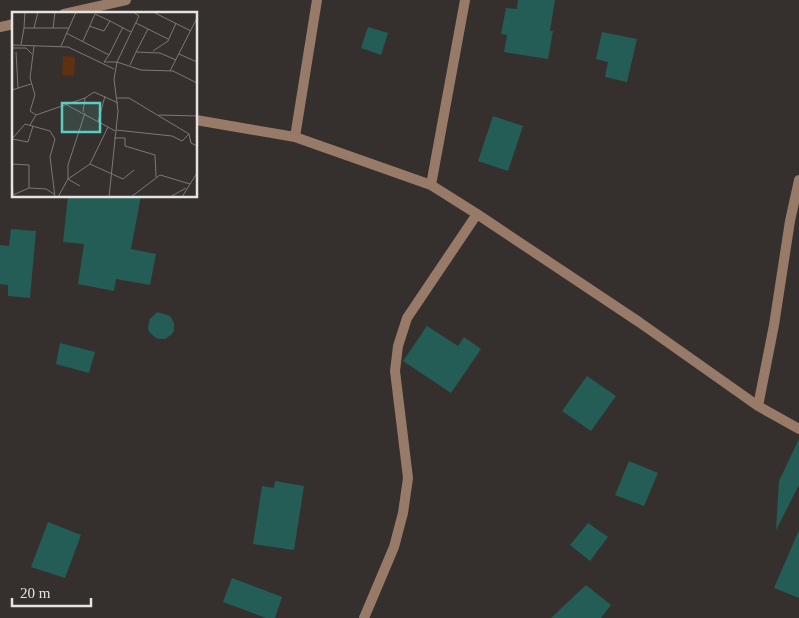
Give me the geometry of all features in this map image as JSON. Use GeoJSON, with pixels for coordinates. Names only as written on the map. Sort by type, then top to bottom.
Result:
{"type":"FeatureCollection","features":[{"type":"Feature","properties":{"kind":"street"},"geometry":{"type":"LineString","coordinates":[[73,12],[126,0]]}},
{"type":"Feature","properties":{"kind":"street"},"geometry":{"type":"LineString","coordinates":[[295,137],[317,0]]}},
{"type":"Feature","properties":{"kind":"street"},"geometry":{"type":"LineString","coordinates":[[431,186],[465,0]]}},
{"type":"Feature","properties":{"kind":"street"},"geometry":{"type":"LineString","coordinates":[[198,120],[295,137],[431,186],[477,214],[638,322],[758,406],[799,429]]}},
{"type":"Feature","properties":{"kind":"street"},"geometry":{"type":"LineString","coordinates":[[758,406],[774,325],[790,221],[799,180]]}},
{"type":"Feature","properties":{"kind":"street"},"geometry":{"type":"LineString","coordinates":[[364,618],[394,547],[403,513],[408,478],[395,371],[398,346],[407,318],[477,214]]}},
{"type":"Feature","properties":{"kind":"building"},"geometry":{"type":"Polygon","coordinates":[[[518,0],[555,0],[550,31],[553,31],[548,59],[504,52],[507,35],[501,34],[506,8],[517,9],[518,0]]]}},
{"type":"Feature","properties":{"kind":"building"},"geometry":{"type":"Polygon","coordinates":[[[368,27],[388,33],[381,55],[361,48],[368,27]]]}},
{"type":"Feature","properties":{"kind":"building"},"geometry":{"type":"Polygon","coordinates":[[[602,32],[637,39],[627,82],[605,77],[608,62],[596,59],[602,32]]]}},
{"type":"Feature","properties":{"kind":"building"},"geometry":{"type":"Polygon","coordinates":[[[493,116],[523,126],[508,171],[478,161],[493,116]]]}},
{"type":"Feature","properties":{"kind":"building"},"geometry":{"type":"Polygon","coordinates":[[[68,198],[141,198],[131,249],[156,254],[150,285],[116,279],[114,291],[78,284],[84,244],[63,242],[68,198]]]}},
{"type":"Feature","properties":{"kind":"building"},"geometry":{"type":"Polygon","coordinates":[[[11,229],[36,231],[30,298],[8,296],[8,285],[0,284],[0,245],[9,246],[11,229]]]}},
{"type":"Feature","properties":{"kind":"building"},"geometry":{"type":"Polygon","coordinates":[[[157,312],[170,316],[174,323],[174,331],[165,339],[156,338],[149,332],[150,319],[157,312]]]}},
{"type":"Feature","properties":{"kind":"building"},"geometry":{"type":"Polygon","coordinates":[[[427,326],[458,346],[464,337],[481,349],[451,393],[403,361],[427,326]]]}},
{"type":"Feature","properties":{"kind":"building"},"geometry":{"type":"Polygon","coordinates":[[[60,343],[95,352],[89,373],[56,364],[60,343]]]}},
{"type":"Feature","properties":{"kind":"building"},"geometry":{"type":"Polygon","coordinates":[[[587,376],[616,396],[591,431],[562,411],[587,376]]]}},
{"type":"Feature","properties":{"kind":"building"},"geometry":{"type":"Polygon","coordinates":[[[799,439],[799,485],[776,530],[779,481],[799,439]]]}},
{"type":"Feature","properties":{"kind":"building"},"geometry":{"type":"Polygon","coordinates":[[[629,461],[658,473],[644,506],[615,495],[629,461]]]}},
{"type":"Feature","properties":{"kind":"building"},"geometry":{"type":"Polygon","coordinates":[[[275,481],[304,486],[294,550],[253,544],[262,486],[274,488],[275,481]]]}},
{"type":"Feature","properties":{"kind":"building"},"geometry":{"type":"Polygon","coordinates":[[[48,522],[81,535],[65,578],[31,567],[48,522]]]}},
{"type":"Feature","properties":{"kind":"building"},"geometry":{"type":"Polygon","coordinates":[[[588,523],[608,537],[590,561],[570,545],[588,523]]]}},
{"type":"Feature","properties":{"kind":"building"},"geometry":{"type":"Polygon","coordinates":[[[799,530],[799,598],[774,588],[799,530]]]}},
{"type":"Feature","properties":{"kind":"building"},"geometry":{"type":"Polygon","coordinates":[[[232,578],[282,597],[275,618],[266,618],[223,602],[232,578]]]}},
{"type":"Feature","properties":{"kind":"building"},"geometry":{"type":"Polygon","coordinates":[[[586,585],[611,605],[601,618],[551,618],[586,585]]]}}]}
